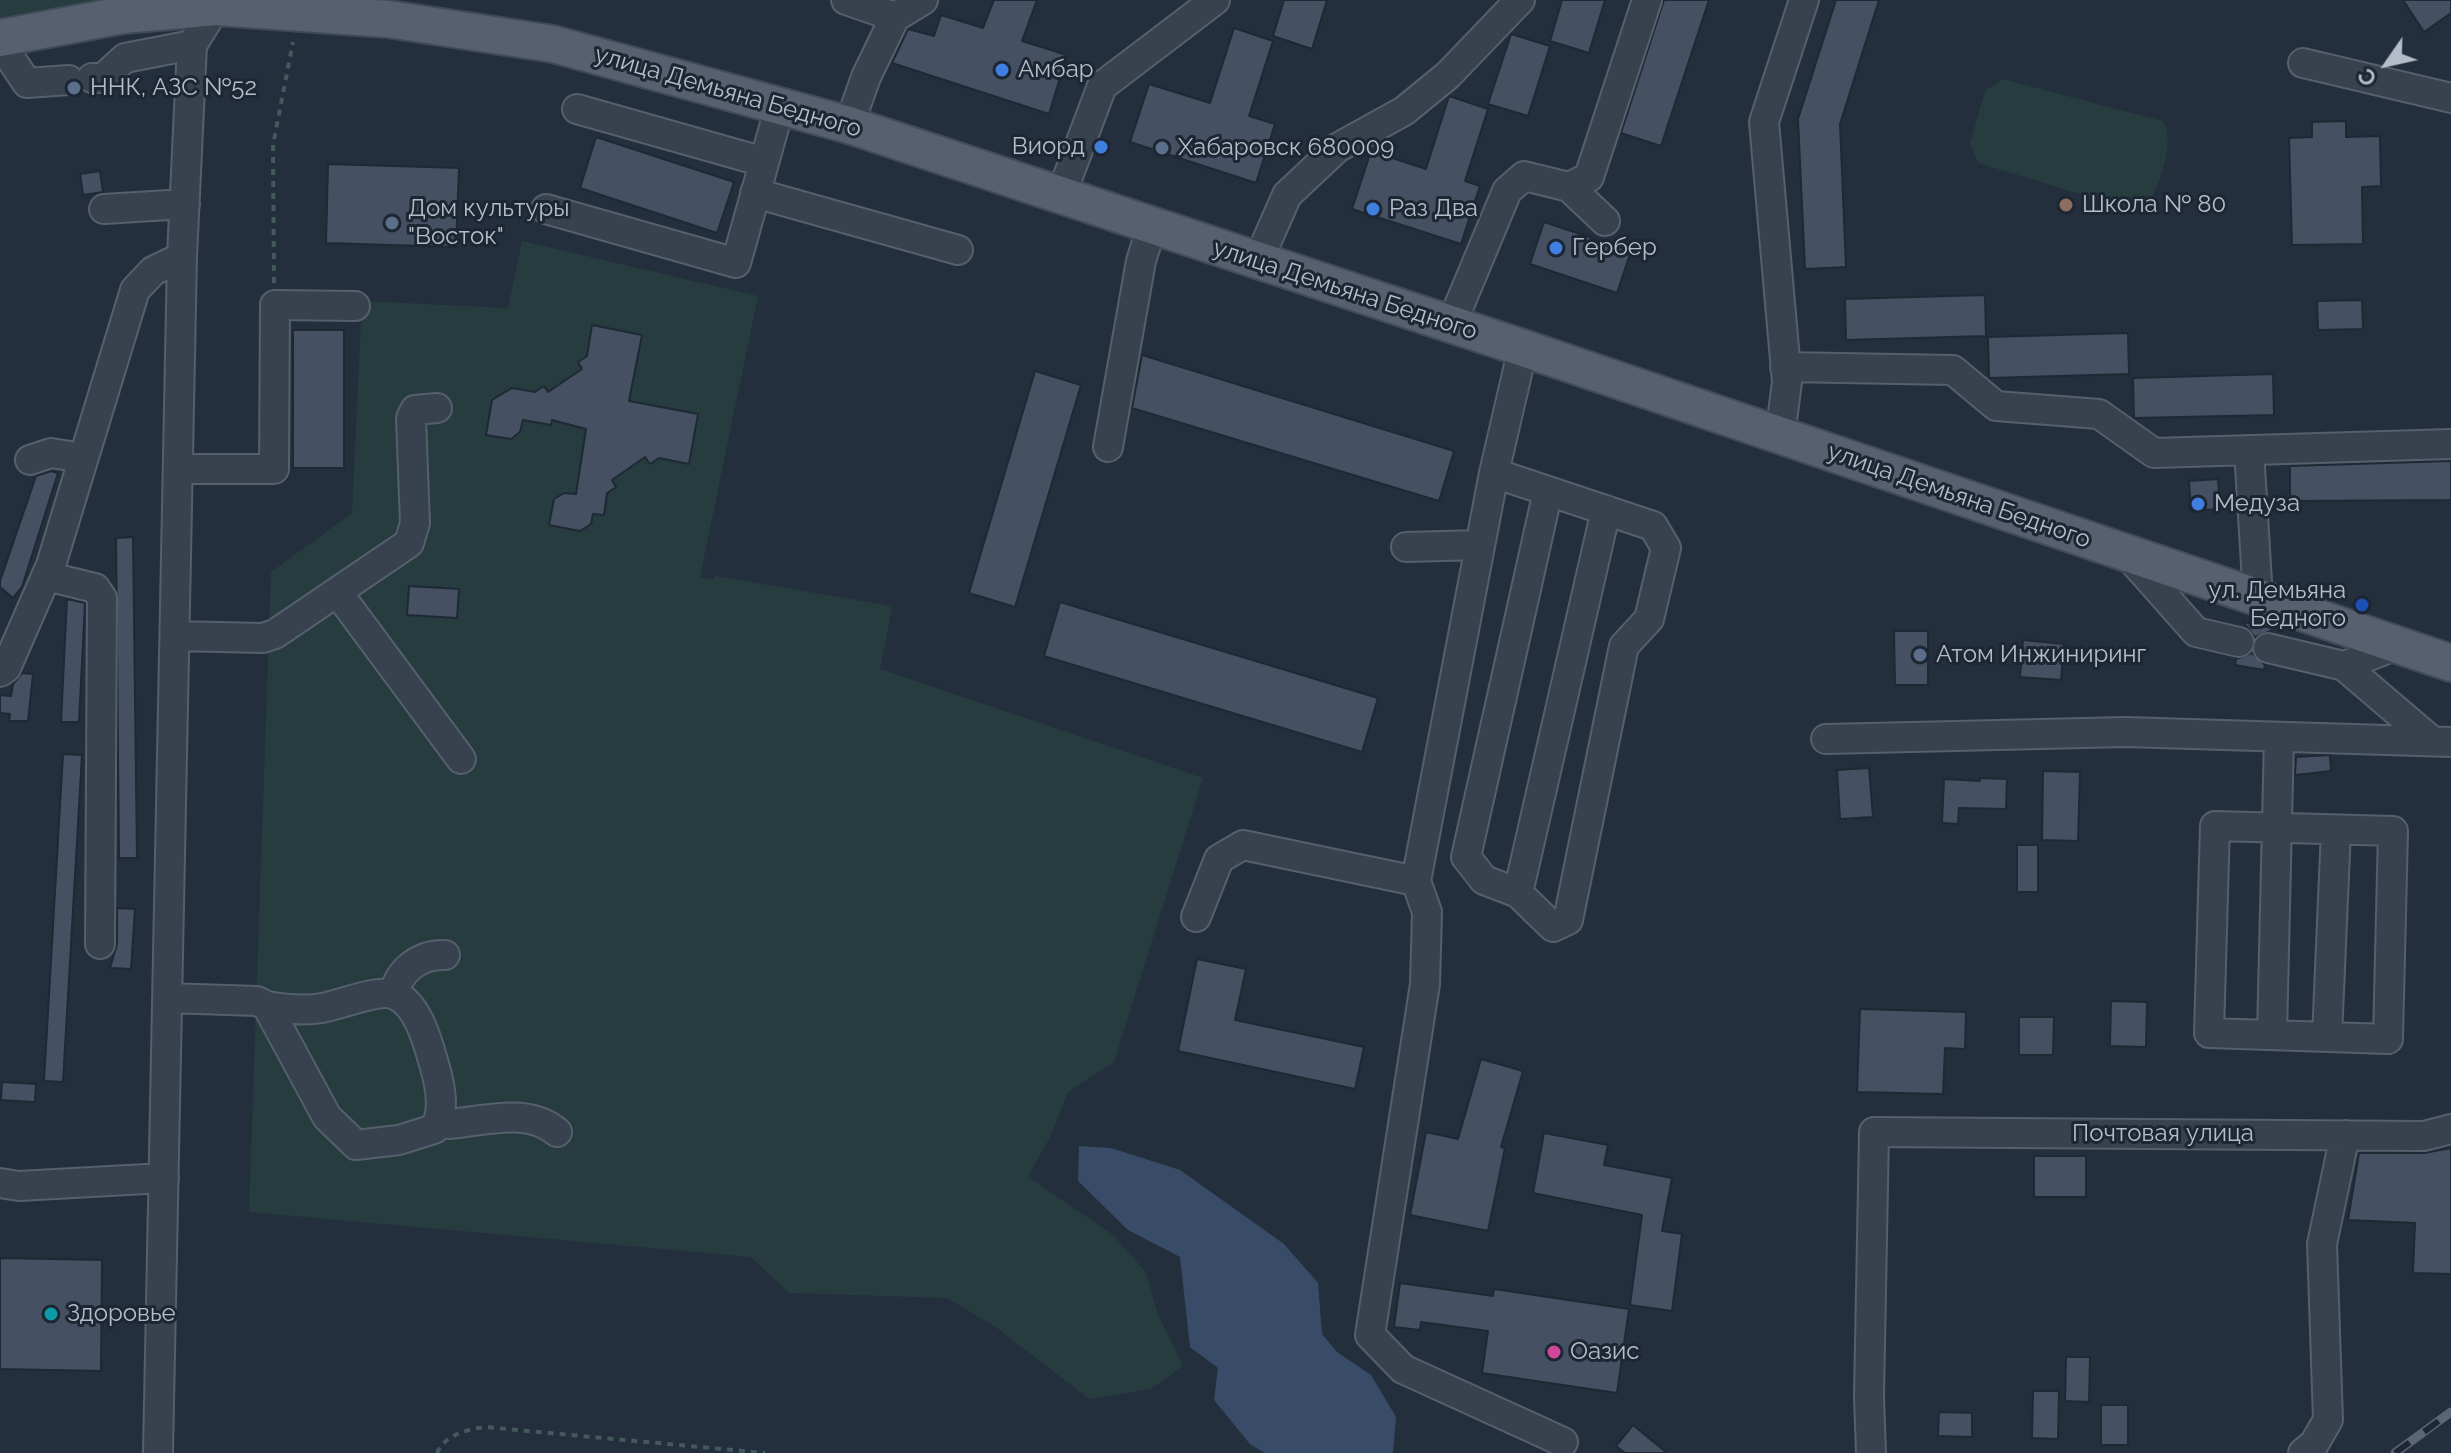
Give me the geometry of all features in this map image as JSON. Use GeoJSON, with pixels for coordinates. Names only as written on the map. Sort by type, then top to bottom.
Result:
{"type":"FeatureCollection","features":[{"type":"Feature","properties":{"kind":"main road","name":"улица Демьяна Бедного"},"geometry":{"type":"LineString","coordinates":[[0,40],[123,15],[218,4],[388,19],[553,44],[849,125],[1523,348],[2451,663]]}},
{"type":"Feature","properties":{"kind":"street"},"geometry":{"type":"LineString","coordinates":[[846,0],[895,17]]}},
{"type":"Feature","properties":{"kind":"street"},"geometry":{"type":"LineString","coordinates":[[849,125],[866,77],[895,17],[923,0]]}},
{"type":"Feature","properties":{"kind":"street"},"geometry":{"type":"LineString","coordinates":[[1061,195],[1102,86],[1215,0]]}},
{"type":"Feature","properties":{"kind":"street"},"geometry":{"type":"LineString","coordinates":[[1258,261],[1287,195],[1337,148],[1404,111],[1448,75],[1520,0]]}},
{"type":"Feature","properties":{"kind":"street"},"geometry":{"type":"LineString","coordinates":[[1569,187],[1589,177],[1647,0]]}},
{"type":"Feature","properties":{"kind":"street"},"geometry":{"type":"LineString","coordinates":[[1780,436],[1787,382],[1764,122],[1804,0]]}},
{"type":"Feature","properties":{"kind":"street"},"geometry":{"type":"LineString","coordinates":[[158,1453],[182,257],[192,45],[218,4]]}},
{"type":"Feature","properties":{"kind":"street"},"geometry":{"type":"LineString","coordinates":[[0,40],[27,83],[103,78],[125,58],[192,45]]}},
{"type":"Feature","properties":{"kind":"street"},"geometry":{"type":"LineString","coordinates":[[2303,63],[2451,98]]}},
{"type":"Feature","properties":{"kind":"street"},"geometry":{"type":"LineString","coordinates":[[546,209],[736,263],[780,106]]}},
{"type":"Feature","properties":{"kind":"street"},"geometry":{"type":"LineString","coordinates":[[577,109],[764,162]]}},
{"type":"Feature","properties":{"kind":"street"},"geometry":{"type":"LineString","coordinates":[[1451,325],[1507,191],[1524,176],[1569,187],[1605,221]]}},
{"type":"Feature","properties":{"kind":"street"},"geometry":{"type":"LineString","coordinates":[[755,193],[958,250]]}},
{"type":"Feature","properties":{"kind":"street"},"geometry":{"type":"LineString","coordinates":[[104,209],[185,204]]}},
{"type":"Feature","properties":{"kind":"street"},"geometry":{"type":"LineString","coordinates":[[1108,447],[1141,261],[1152,226]]}},
{"type":"Feature","properties":{"kind":"street"},"geometry":{"type":"LineString","coordinates":[[0,672],[6,668],[46,576],[135,290],[153,271],[182,257]]}},
{"type":"Feature","properties":{"kind":"street"},"geometry":{"type":"LineString","coordinates":[[178,469],[274,469],[275,305],[355,306]]}},
{"type":"Feature","properties":{"kind":"street"},"geometry":{"type":"LineString","coordinates":[[1523,348],[1479,545],[1416,881],[1427,912],[1425,984],[1370,1335],[1403,1369],[1563,1442]]}},
{"type":"Feature","properties":{"kind":"street"},"geometry":{"type":"LineString","coordinates":[[1785,367],[1953,370],[1996,406],[2099,414],[2154,453],[2451,444]]}},
{"type":"Feature","properties":{"kind":"street"},"geometry":{"type":"LineString","coordinates":[[175,636],[263,638],[288,627],[409,543],[414,534],[411,418],[415,410],[437,408]]}},
{"type":"Feature","properties":{"kind":"street"},"geometry":{"type":"LineString","coordinates":[[2249,450],[2258,598]]}},
{"type":"Feature","properties":{"kind":"street"},"geometry":{"type":"LineString","coordinates":[[30,460],[37,454],[51,453],[83,458]]}},
{"type":"Feature","properties":{"kind":"street"},"geometry":{"type":"LineString","coordinates":[[1494,473],[1606,510],[1653,526],[1666,548],[1649,619],[1624,646],[1568,920],[1553,927],[1518,893],[1484,880],[1466,857],[1548,491]]}},
{"type":"Feature","properties":{"kind":"street"},"geometry":{"type":"LineString","coordinates":[[1518,893],[1606,510]]}},
{"type":"Feature","properties":{"kind":"street"},"geometry":{"type":"LineString","coordinates":[[1406,547],[1479,545]]}},
{"type":"Feature","properties":{"kind":"street"},"geometry":{"type":"LineString","coordinates":[[2126,553],[2196,632],[2239,642]]}},
{"type":"Feature","properties":{"kind":"street"},"geometry":{"type":"LineString","coordinates":[[46,576],[95,588],[102,598],[100,944]]}},
{"type":"Feature","properties":{"kind":"street"},"geometry":{"type":"LineString","coordinates":[[338,593],[461,759]]}},
{"type":"Feature","properties":{"kind":"street"},"geometry":{"type":"LineString","coordinates":[[2344,666],[2397,645]]}},
{"type":"Feature","properties":{"kind":"street"},"geometry":{"type":"LineString","coordinates":[[2268,648],[2344,666],[2441,741]]}},
{"type":"Feature","properties":{"kind":"street"},"geometry":{"type":"LineString","coordinates":[[1826,739],[2126,732],[2441,741]]}},
{"type":"Feature","properties":{"kind":"street"},"geometry":{"type":"LineString","coordinates":[[2272,1035],[2279,737]]}},
{"type":"Feature","properties":{"kind":"street"},"geometry":{"type":"LineString","coordinates":[[2215,826],[2277,828],[2393,831],[2388,1039],[2209,1033],[2215,826]]}},
{"type":"Feature","properties":{"kind":"street"},"geometry":{"type":"LineString","coordinates":[[2327,1037],[2336,830]]}},
{"type":"Feature","properties":{"kind":"street"},"geometry":{"type":"LineString","coordinates":[[1196,917],[1219,859],[1243,845],[1416,881]]}},
{"type":"Feature","properties":{"kind":"street"},"geometry":{"type":"LineString","coordinates":[[394,994],[397,981],[405,970],[421,959],[445,955]]}},
{"type":"Feature","properties":{"kind":"street"},"geometry":{"type":"LineString","coordinates":[[167,998],[257,1001],[267,1006],[320,1009],[379,994],[394,994],[409,1006],[419,1022],[435,1066],[442,1113],[434,1129],[422,1134],[356,1145],[327,1117],[267,1006]]}},
{"type":"Feature","properties":{"kind":"street"},"geometry":{"type":"LineString","coordinates":[[439,1121],[539,1119],[557,1132]]}},
{"type":"Feature","properties":{"kind":"street","name":"Почтовая улица"},"geometry":{"type":"LineString","coordinates":[[1871,1453],[1874,1132],[2424,1136],[2451,1129]]}},
{"type":"Feature","properties":{"kind":"street"},"geometry":{"type":"LineString","coordinates":[[2303,1453],[2314,1444],[2328,1420],[2322,1244],[2345,1135]]}},
{"type":"Feature","properties":{"kind":"street"},"geometry":{"type":"LineString","coordinates":[[0,1183],[19,1186],[164,1178]]}},
{"type":"Feature","properties":{"kind":"path"},"geometry":{"type":"LineString","coordinates":[[275,305],[273,145],[299,13]]}},
{"type":"Feature","properties":{"kind":"path"},"geometry":{"type":"LineString","coordinates":[[437,1453],[461,1431],[485,1427],[765,1453]]}},
{"type":"Feature","properties":{"kind":"green space"},"geometry":{"type":"Polygon","coordinates":[[[0,0],[97,0],[0,22],[0,0]]]}},
{"type":"Feature","properties":{"kind":"green space"},"geometry":{"type":"Polygon","coordinates":[[[2003,79],[2162,121],[2168,139],[2165,164],[2147,206],[2133,210],[1978,163],[1970,144],[1985,91],[2003,79]]]}},
{"type":"Feature","properties":{"kind":"green space"},"geometry":{"type":"Polygon","coordinates":[[[522,241],[758,296],[700,577],[713,579],[715,576],[886,605],[892,608],[880,669],[1203,778],[1114,1062],[1068,1092],[1050,1137],[1028,1177],[1112,1234],[1146,1272],[1157,1312],[1183,1366],[1151,1389],[1089,1399],[997,1328],[947,1298],[789,1293],[751,1257],[249,1212],[271,572],[352,513],[362,301],[508,308],[522,241]]]}},
{"type":"Feature","properties":{"kind":"water"},"geometry":{"type":"Polygon","coordinates":[[[1079,1146],[1111,1148],[1180,1170],[1284,1244],[1318,1283],[1322,1334],[1337,1352],[1371,1375],[1396,1417],[1393,1453],[1265,1453],[1250,1444],[1214,1400],[1218,1368],[1190,1347],[1180,1257],[1128,1230],[1078,1181],[1079,1146]]]}},
{"type":"Feature","properties":{"kind":"building"},"geometry":{"type":"Polygon","coordinates":[[[994,0],[1037,0],[1022,41],[1067,55],[1049,114],[892,63],[908,29],[934,36],[941,15],[983,28],[994,0]]]}},
{"type":"Feature","properties":{"kind":"building"},"geometry":{"type":"Polygon","coordinates":[[[1284,0],[1327,0],[1312,49],[1273,36],[1284,0]]]}},
{"type":"Feature","properties":{"kind":"building"},"geometry":{"type":"Polygon","coordinates":[[[1562,0],[1605,0],[1589,53],[1550,41],[1562,0]]]}},
{"type":"Feature","properties":{"kind":"building"},"geometry":{"type":"Polygon","coordinates":[[[1664,0],[1709,0],[1661,146],[1621,133],[1664,0]]]}},
{"type":"Feature","properties":{"kind":"building"},"geometry":{"type":"Polygon","coordinates":[[[1836,0],[1879,0],[1840,124],[1846,267],[1805,269],[1798,119],[1836,0]]]}},
{"type":"Feature","properties":{"kind":"building"},"geometry":{"type":"Polygon","coordinates":[[[2403,0],[2451,0],[2451,13],[2424,32],[2403,0]]]}},
{"type":"Feature","properties":{"kind":"building"},"geometry":{"type":"Polygon","coordinates":[[[1234,28],[1273,41],[1249,116],[1275,124],[1256,183],[1130,142],[1149,84],[1210,103],[1234,28]]]}},
{"type":"Feature","properties":{"kind":"building"},"geometry":{"type":"Polygon","coordinates":[[[1511,34],[1550,46],[1528,116],[1488,104],[1511,34]]]}},
{"type":"Feature","properties":{"kind":"building"},"geometry":{"type":"Polygon","coordinates":[[[1449,96],[1488,109],[1465,181],[1480,186],[1461,244],[1352,209],[1371,151],[1426,169],[1449,96]]]}},
{"type":"Feature","properties":{"kind":"building"},"geometry":{"type":"Polygon","coordinates":[[[2346,121],[2346,137],[2380,136],[2381,186],[2362,187],[2363,244],[2292,245],[2289,138],[2312,137],[2312,122],[2346,121]]]}},
{"type":"Feature","properties":{"kind":"building"},"geometry":{"type":"Polygon","coordinates":[[[596,137],[734,182],[717,233],[580,188],[596,137]]]}},
{"type":"Feature","properties":{"kind":"building","name":"Дом культуры \"Восток\""},"geometry":{"type":"Polygon","coordinates":[[[328,164],[459,168],[456,247],[326,243],[328,164]]]}},
{"type":"Feature","properties":{"kind":"building"},"geometry":{"type":"Polygon","coordinates":[[[100,171],[103,192],[83,195],[80,174],[100,171]]]}},
{"type":"Feature","properties":{"kind":"building"},"geometry":{"type":"Polygon","coordinates":[[[1544,222],[1631,251],[1617,293],[1530,264],[1544,222]]]}},
{"type":"Feature","properties":{"kind":"building"},"geometry":{"type":"Polygon","coordinates":[[[1985,295],[1986,336],[1846,340],[1845,299],[1985,295]]]}},
{"type":"Feature","properties":{"kind":"building"},"geometry":{"type":"Polygon","coordinates":[[[2362,300],[2363,329],[2318,330],[2317,301],[2362,300]]]}},
{"type":"Feature","properties":{"kind":"building"},"geometry":{"type":"Polygon","coordinates":[[[592,325],[642,335],[629,401],[698,414],[689,464],[659,458],[650,464],[645,457],[612,480],[616,487],[607,493],[604,515],[593,514],[591,524],[580,531],[549,525],[554,499],[564,493],[576,494],[586,429],[552,420],[551,425],[523,420],[520,432],[511,439],[486,435],[492,400],[512,388],[535,392],[544,386],[548,392],[582,369],[578,362],[587,356],[592,325]]]}},
{"type":"Feature","properties":{"kind":"building"},"geometry":{"type":"Polygon","coordinates":[[[293,330],[344,330],[344,468],[293,468],[293,330]]]}},
{"type":"Feature","properties":{"kind":"building"},"geometry":{"type":"Polygon","coordinates":[[[2128,333],[2129,374],[1989,378],[1988,337],[2128,333]]]}},
{"type":"Feature","properties":{"kind":"building"},"geometry":{"type":"Polygon","coordinates":[[[1142,355],[1454,451],[1439,501],[1132,408],[1142,355]]]}},
{"type":"Feature","properties":{"kind":"building"},"geometry":{"type":"Polygon","coordinates":[[[1035,371],[1081,385],[1015,607],[969,593],[1035,371]]]}},
{"type":"Feature","properties":{"kind":"building"},"geometry":{"type":"Polygon","coordinates":[[[2273,374],[2274,415],[2134,418],[2133,378],[2273,374]]]}},
{"type":"Feature","properties":{"kind":"building"},"geometry":{"type":"Polygon","coordinates":[[[2451,461],[2451,500],[2290,501],[2290,466],[2451,461]]]}},
{"type":"Feature","properties":{"kind":"building"},"geometry":{"type":"Polygon","coordinates":[[[51,471],[58,473],[22,587],[13,598],[0,587],[0,581],[36,476],[51,471]]]}},
{"type":"Feature","properties":{"kind":"building"},"geometry":{"type":"Polygon","coordinates":[[[2218,479],[2220,509],[2191,511],[2189,481],[2218,479]]]}},
{"type":"Feature","properties":{"kind":"building"},"geometry":{"type":"Polygon","coordinates":[[[133,537],[137,858],[119,858],[116,538],[133,537]]]}},
{"type":"Feature","properties":{"kind":"building"},"geometry":{"type":"Polygon","coordinates":[[[409,586],[459,589],[457,618],[407,615],[409,586]]]}},
{"type":"Feature","properties":{"kind":"building"},"geometry":{"type":"Polygon","coordinates":[[[67,599],[85,603],[79,722],[61,722],[67,599]]]}},
{"type":"Feature","properties":{"kind":"building"},"geometry":{"type":"Polygon","coordinates":[[[1060,602],[1378,698],[1362,752],[1044,656],[1060,602]]]}},
{"type":"Feature","properties":{"kind":"building"},"geometry":{"type":"Polygon","coordinates":[[[2243,622],[2272,628],[2255,637],[2243,622]]]}},
{"type":"Feature","properties":{"kind":"building"},"geometry":{"type":"Polygon","coordinates":[[[1894,631],[1928,631],[1928,685],[1895,685],[1894,631]]]}},
{"type":"Feature","properties":{"kind":"building"},"geometry":{"type":"Polygon","coordinates":[[[2023,640],[2064,644],[2061,680],[2020,677],[2023,640]]]}},
{"type":"Feature","properties":{"kind":"building"},"geometry":{"type":"Polygon","coordinates":[[[2252,653],[2265,665],[2264,670],[2235,665],[2236,659],[2252,653]]]}},
{"type":"Feature","properties":{"kind":"building"},"geometry":{"type":"Polygon","coordinates":[[[22,673],[33,674],[28,721],[9,721],[10,714],[0,713],[0,695],[11,696],[13,684],[22,673]]]}},
{"type":"Feature","properties":{"kind":"building"},"geometry":{"type":"Polygon","coordinates":[[[63,754],[82,755],[63,1082],[44,1081],[63,754]]]}},
{"type":"Feature","properties":{"kind":"building"},"geometry":{"type":"Polygon","coordinates":[[[2330,755],[2331,771],[2295,775],[2296,757],[2330,755]]]}},
{"type":"Feature","properties":{"kind":"building"},"geometry":{"type":"Polygon","coordinates":[[[1869,768],[1873,817],[1840,819],[1837,770],[1869,768]]]}},
{"type":"Feature","properties":{"kind":"building"},"geometry":{"type":"Polygon","coordinates":[[[2043,771],[2080,772],[2078,841],[2042,840],[2043,771]]]}},
{"type":"Feature","properties":{"kind":"building"},"geometry":{"type":"Polygon","coordinates":[[[1980,778],[2007,779],[2006,809],[1959,808],[1958,824],[1942,823],[1944,779],[1980,781],[1980,778]]]}},
{"type":"Feature","properties":{"kind":"building"},"geometry":{"type":"Polygon","coordinates":[[[2017,845],[2038,845],[2038,892],[2017,892],[2017,845]]]}},
{"type":"Feature","properties":{"kind":"building"},"geometry":{"type":"Polygon","coordinates":[[[117,908],[135,909],[131,969],[110,968],[117,944],[117,908]]]}},
{"type":"Feature","properties":{"kind":"building"},"geometry":{"type":"Polygon","coordinates":[[[1197,959],[1246,969],[1235,1020],[1364,1047],[1355,1089],[1178,1051],[1197,959]]]}},
{"type":"Feature","properties":{"kind":"building"},"geometry":{"type":"Polygon","coordinates":[[[2111,1001],[2147,1002],[2146,1047],[2110,1046],[2111,1001]]]}},
{"type":"Feature","properties":{"kind":"building"},"geometry":{"type":"Polygon","coordinates":[[[1860,1009],[1966,1012],[1965,1049],[1945,1048],[1943,1094],[1857,1092],[1860,1009]]]}},
{"type":"Feature","properties":{"kind":"building"},"geometry":{"type":"Polygon","coordinates":[[[2019,1017],[2054,1017],[2053,1055],[2019,1055],[2019,1017]]]}},
{"type":"Feature","properties":{"kind":"building"},"geometry":{"type":"Polygon","coordinates":[[[1481,1059],[1523,1071],[1501,1147],[1505,1148],[1488,1231],[1410,1215],[1426,1132],[1458,1139],[1481,1059]]]}},
{"type":"Feature","properties":{"kind":"building"},"geometry":{"type":"Polygon","coordinates":[[[2,1082],[36,1084],[35,1102],[1,1100],[2,1082]]]}},
{"type":"Feature","properties":{"kind":"building"},"geometry":{"type":"Polygon","coordinates":[[[1544,1133],[1608,1145],[1604,1165],[1672,1178],[1662,1231],[1682,1234],[1672,1311],[1630,1305],[1642,1215],[1533,1193],[1544,1133]]]}},
{"type":"Feature","properties":{"kind":"building"},"geometry":{"type":"Polygon","coordinates":[[[2451,1148],[2451,1274],[2413,1273],[2415,1223],[2348,1220],[2359,1153],[2424,1153],[2451,1148]]]}},
{"type":"Feature","properties":{"kind":"building"},"geometry":{"type":"Polygon","coordinates":[[[2034,1156],[2086,1156],[2086,1197],[2034,1197],[2034,1156]]]}},
{"type":"Feature","properties":{"kind":"building","name":"Здоровье"},"geometry":{"type":"Polygon","coordinates":[[[0,1258],[102,1260],[101,1371],[0,1369],[0,1258]]]}},
{"type":"Feature","properties":{"kind":"building","name":"Оазис"},"geometry":{"type":"Polygon","coordinates":[[[1400,1283],[1493,1296],[1494,1289],[1629,1309],[1617,1393],[1482,1373],[1488,1331],[1421,1322],[1420,1330],[1394,1327],[1400,1283]]]}},
{"type":"Feature","properties":{"kind":"building"},"geometry":{"type":"Polygon","coordinates":[[[2066,1357],[2090,1357],[2089,1402],[2065,1401],[2066,1357]]]}},
{"type":"Feature","properties":{"kind":"building"},"geometry":{"type":"Polygon","coordinates":[[[2033,1391],[2059,1391],[2058,1439],[2032,1438],[2033,1391]]]}},
{"type":"Feature","properties":{"kind":"building"},"geometry":{"type":"Polygon","coordinates":[[[2101,1405],[2128,1405],[2128,1445],[2101,1445],[2101,1405]]]}},
{"type":"Feature","properties":{"kind":"building"},"geometry":{"type":"Polygon","coordinates":[[[1939,1412],[1972,1413],[1972,1437],[1938,1436],[1939,1412]]]}},
{"type":"Feature","properties":{"kind":"building"},"geometry":{"type":"Polygon","coordinates":[[[1633,1425],[1667,1453],[1625,1453],[1616,1446],[1633,1425]]]}},
{"type":"Feature","properties":{"kind":"railway"},"geometry":{"type":"LineString","coordinates":[[2395,1453],[2451,1412]]}},
{"type":"Feature","properties":{"kind":"place","name":"Амбар"},"geometry":{"type":"Point","coordinates":[1002,70]}},
{"type":"Feature","properties":{"kind":"place","name":"ННК, АЗС №52"},"geometry":{"type":"Point","coordinates":[74,88]}},
{"type":"Feature","properties":{"kind":"place","name":"Виорд"},"geometry":{"type":"Point","coordinates":[1101,147]}},
{"type":"Feature","properties":{"kind":"place","name":"Хабаровск 680009"},"geometry":{"type":"Point","coordinates":[1162,148]}},
{"type":"Feature","properties":{"kind":"place","name":"Школа № 80"},"geometry":{"type":"Point","coordinates":[2066,205]}},
{"type":"Feature","properties":{"kind":"place","name":"Раз Два"},"geometry":{"type":"Point","coordinates":[1373,209]}},
{"type":"Feature","properties":{"kind":"place","name":"Дом культуры \"Восток\""},"geometry":{"type":"Point","coordinates":[392,223]}},
{"type":"Feature","properties":{"kind":"place","name":"Гербер"},"geometry":{"type":"Point","coordinates":[1556,248]}},
{"type":"Feature","properties":{"kind":"place","name":"Медуза"},"geometry":{"type":"Point","coordinates":[2198,504]}},
{"type":"Feature","properties":{"kind":"place","name":"ул. Демьяна Бедного"},"geometry":{"type":"Point","coordinates":[2362,605]}},
{"type":"Feature","properties":{"kind":"place","name":"Атом Инжиниринг"},"geometry":{"type":"Point","coordinates":[1920,655]}},
{"type":"Feature","properties":{"kind":"place","name":"Здоровье"},"geometry":{"type":"Point","coordinates":[51,1314]}},
{"type":"Feature","properties":{"kind":"place","name":"Оазис"},"geometry":{"type":"Point","coordinates":[1554,1352]}}]}
